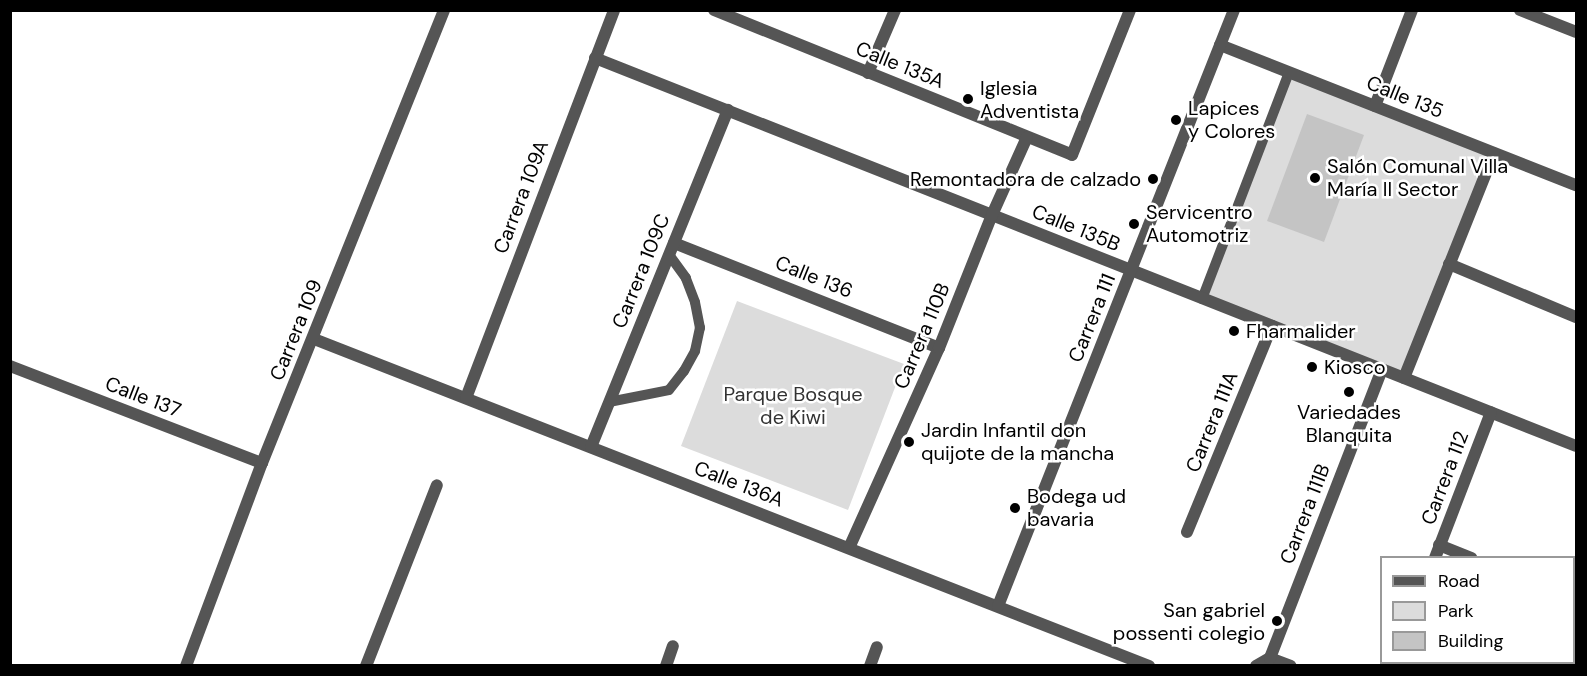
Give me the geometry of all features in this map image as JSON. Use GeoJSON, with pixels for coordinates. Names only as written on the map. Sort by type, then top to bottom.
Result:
{"type":"FeatureCollection","features":[{"type":"Feature","properties":{"kind":"street","name":"Carrera 109"},"geometry":{"type":"LineString","coordinates":[[186,666],[262,463],[314,339],[444,10]]}},
{"type":"Feature","properties":{"kind":"street","name":"Carrera 109A"},"geometry":{"type":"LineString","coordinates":[[466,398],[614,10]]}},
{"type":"Feature","properties":{"kind":"street","name":"Calle 135A"},"geometry":{"type":"LineString","coordinates":[[714,10],[1072,155],[1130,10]]}},
{"type":"Feature","properties":{"kind":"street"},"geometry":{"type":"LineString","coordinates":[[868,73],[895,10]]}},
{"type":"Feature","properties":{"kind":"street","name":"Carrera 111"},"geometry":{"type":"LineString","coordinates":[[998,606],[1234,10]]}},
{"type":"Feature","properties":{"kind":"street"},"geometry":{"type":"LineString","coordinates":[[1375,106],[1412,10]]}},
{"type":"Feature","properties":{"kind":"street"},"geometry":{"type":"LineString","coordinates":[[1520,10],[1576,32]]}},
{"type":"Feature","properties":{"kind":"street","name":"Calle 135"},"geometry":{"type":"LineString","coordinates":[[1220,45],[1576,184]]}},
{"type":"Feature","properties":{"kind":"street","name":"Calle 135B"},"geometry":{"type":"LineString","coordinates":[[595,58],[1576,446]]}},
{"type":"Feature","properties":{"kind":"street","name":"Carrera 109C"},"geometry":{"type":"LineString","coordinates":[[591,447],[728,110]]}},
{"type":"Feature","properties":{"kind":"street","name":"Carrera 110B"},"geometry":{"type":"LineString","coordinates":[[849,548],[939,348],[992,216],[1027,137]]}},
{"type":"Feature","properties":{"kind":"street"},"geometry":{"type":"LineString","coordinates":[[1404,378],[1494,153]]}},
{"type":"Feature","properties":{"kind":"street","name":"Calle 136"},"geometry":{"type":"LineString","coordinates":[[671,249],[939,348]]}},
{"type":"Feature","properties":{"kind":"street"},"geometry":{"type":"LineString","coordinates":[[1449,264],[1576,316]]}},
{"type":"Feature","properties":{"kind":"street","name":"Carrera 111A"},"geometry":{"type":"LineString","coordinates":[[1187,532],[1272,326]]}},
{"type":"Feature","properties":{"kind":"street","name":"Calle 136A"},"geometry":{"type":"LineString","coordinates":[[314,339],[1149,666]]}},
{"type":"Feature","properties":{"kind":"street","name":"Calle 137"},"geometry":{"type":"LineString","coordinates":[[10,366],[262,463]]}},
{"type":"Feature","properties":{"kind":"street","name":"Carrera 111B"},"geometry":{"type":"LineString","coordinates":[[1270,658],[1382,369]]}},
{"type":"Feature","properties":{"kind":"street","name":"Carrera 112"},"geometry":{"type":"LineString","coordinates":[[1436,556],[1491,412]]}},
{"type":"Feature","properties":{"kind":"street"},"geometry":{"type":"LineString","coordinates":[[366,666],[437,485]]}},
{"type":"Feature","properties":{"kind":"street"},"geometry":{"type":"LineString","coordinates":[[1439,545],[1467,556]]}},
{"type":"Feature","properties":{"kind":"street"},"geometry":{"type":"LineString","coordinates":[[666,666],[673,646]]}},
{"type":"Feature","properties":{"kind":"street"},"geometry":{"type":"LineString","coordinates":[[870,666],[877,646]]}},
{"type":"Feature","properties":{"kind":"street"},"geometry":{"type":"LineString","coordinates":[[1256,666],[1270,658],[1291,666]]}},
{"type":"Feature","properties":{"kind":"lane"},"geometry":{"type":"LineString","coordinates":[[1202,299],[1288,72]]}},
{"type":"Feature","properties":{"kind":"lane"},"geometry":{"type":"LineString","coordinates":[[609,402],[669,390],[684,371],[695,351],[700,328],[695,302],[671,249]]}},
{"type":"Feature","properties":{"kind":"green space"},"geometry":{"type":"Polygon","coordinates":[[[1289,72],[1494,153],[1404,378],[1202,299],[1289,72]]]}},
{"type":"Feature","properties":{"kind":"green space","name":"Parque Bosque de Kiwi"},"geometry":{"type":"Polygon","coordinates":[[[737,301],[904,364],[848,510],[681,446],[737,301]]]}},
{"type":"Feature","properties":{"kind":"building","name":"Salón Comunal Villa María II Sector"},"geometry":{"type":"Polygon","coordinates":[[[1307,114],[1364,135],[1324,242],[1267,221],[1307,114]]]}},
{"type":"Feature","properties":{"kind":"place","name":"Iglesia Adventista"},"geometry":{"type":"Point","coordinates":[968,99]}},
{"type":"Feature","properties":{"kind":"place","name":"Lapices y Colores"},"geometry":{"type":"Point","coordinates":[1176,120]}},
{"type":"Feature","properties":{"kind":"place","name":"Salón Comunal Villa María II Sector"},"geometry":{"type":"Point","coordinates":[1315,178]}},
{"type":"Feature","properties":{"kind":"place","name":"Remontadora de calzado"},"geometry":{"type":"Point","coordinates":[1153,179]}},
{"type":"Feature","properties":{"kind":"place","name":"Servicentro Automotriz"},"geometry":{"type":"Point","coordinates":[1134,224]}},
{"type":"Feature","properties":{"kind":"place","name":"Fharmalider"},"geometry":{"type":"Point","coordinates":[1234,331]}},
{"type":"Feature","properties":{"kind":"place","name":"Kiosco"},"geometry":{"type":"Point","coordinates":[1312,367]}},
{"type":"Feature","properties":{"kind":"place","name":"Variedades Blanquita"},"geometry":{"type":"Point","coordinates":[1349,392]}},
{"type":"Feature","properties":{"kind":"place","name":"Jardin Infantil don quijote de la mancha"},"geometry":{"type":"Point","coordinates":[909,442]}},
{"type":"Feature","properties":{"kind":"place","name":"Bodega ud bavaria"},"geometry":{"type":"Point","coordinates":[1015,508]}},
{"type":"Feature","properties":{"kind":"place","name":"San gabriel possenti colegio"},"geometry":{"type":"Point","coordinates":[1277,621]}}]}
